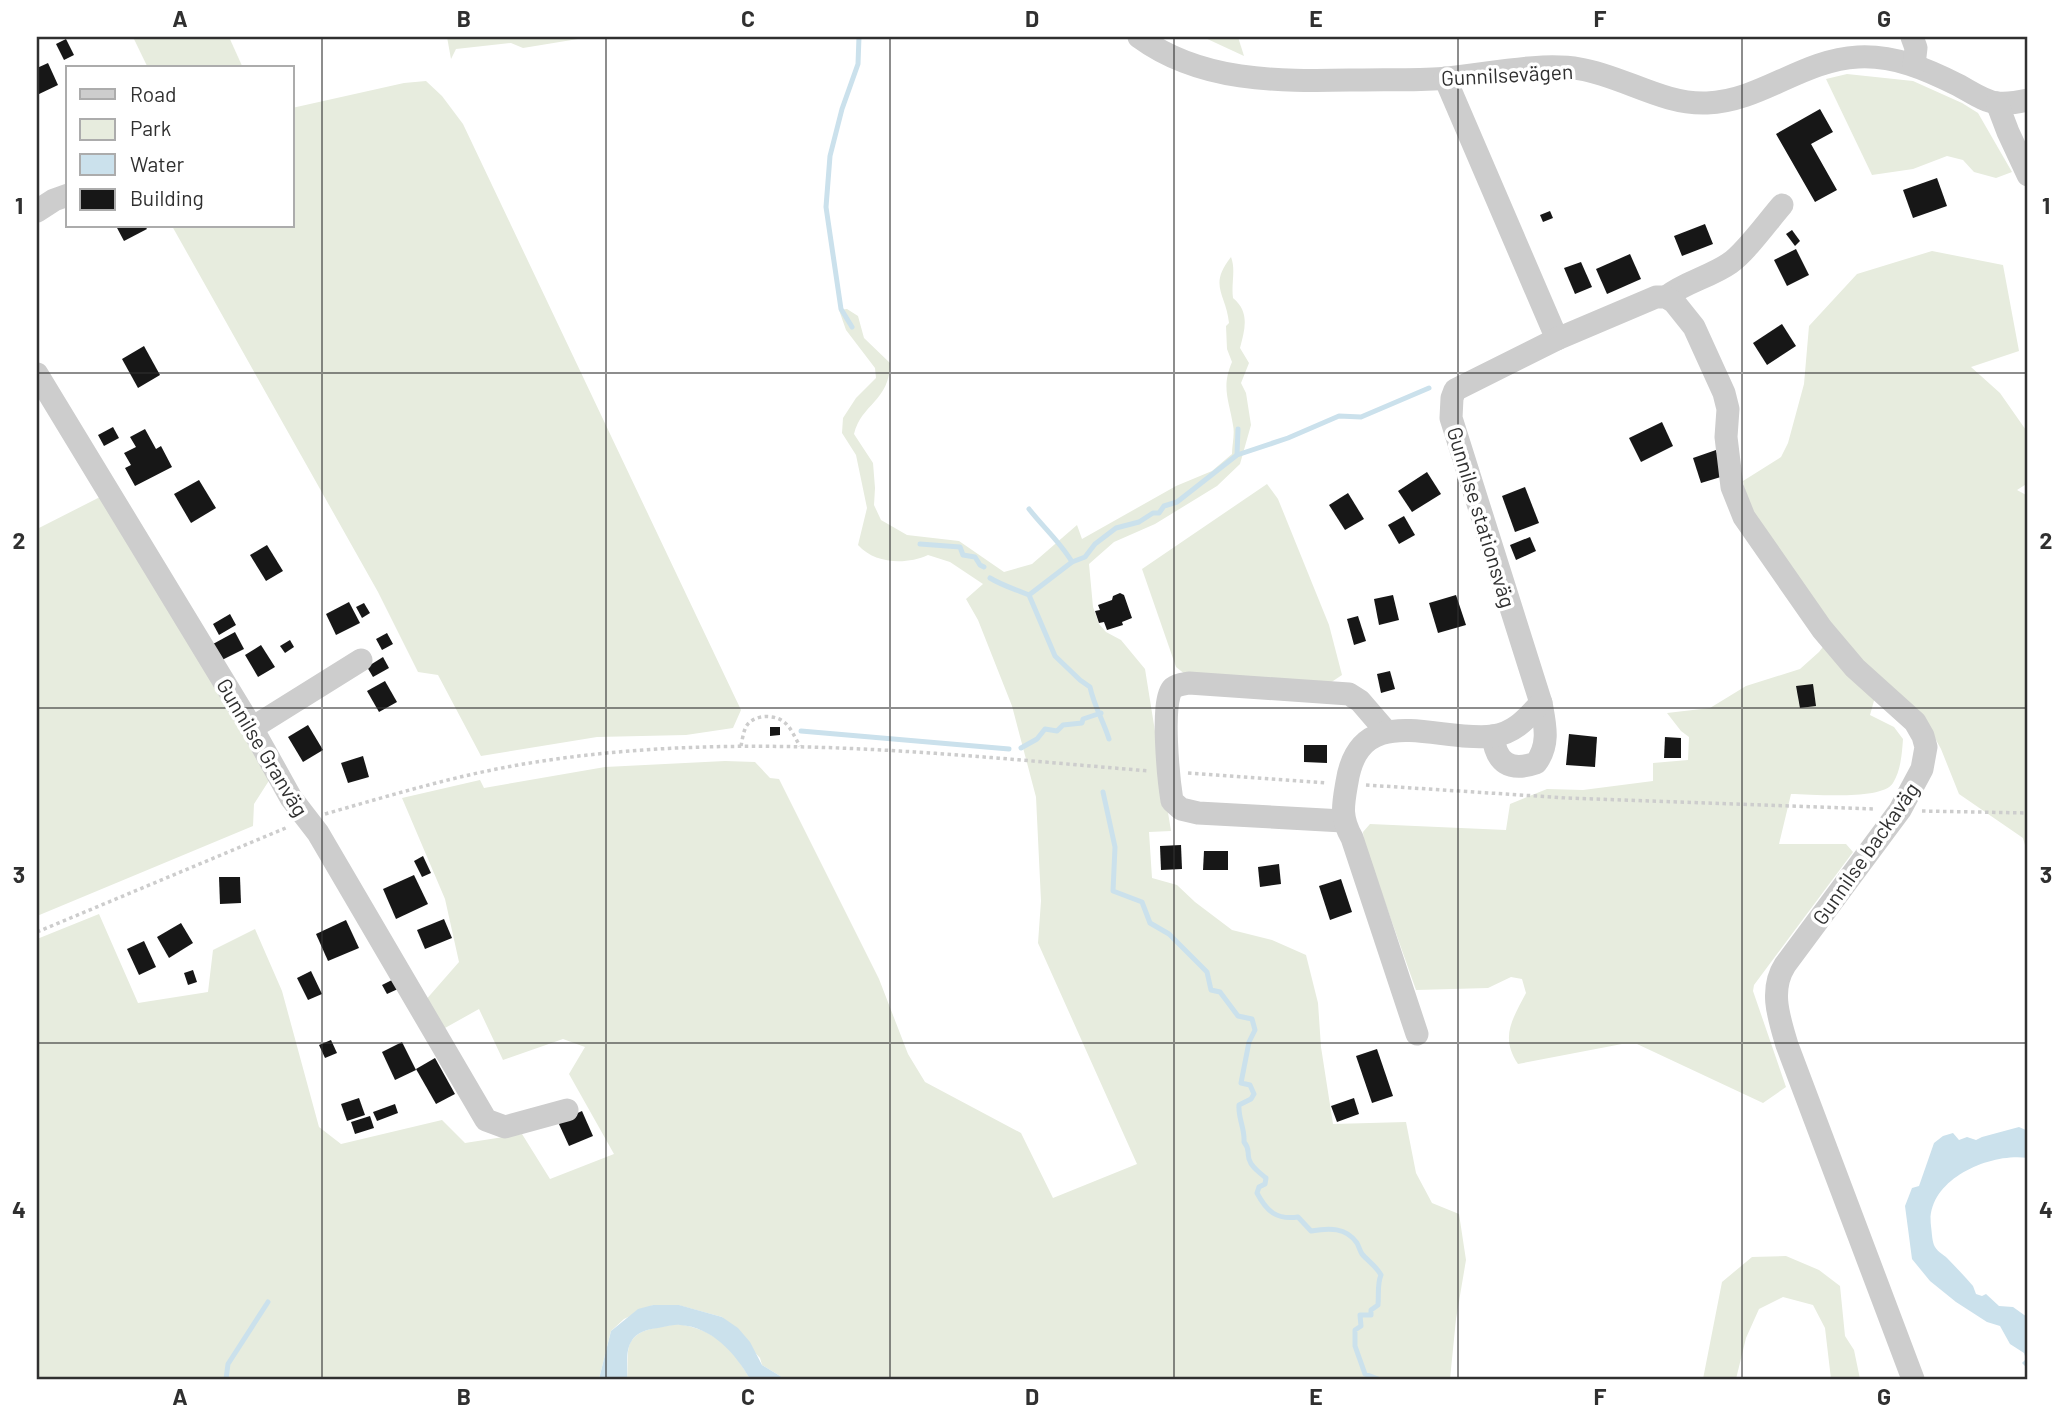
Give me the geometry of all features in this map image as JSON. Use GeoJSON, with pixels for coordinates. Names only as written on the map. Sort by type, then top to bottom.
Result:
{"type":"FeatureCollection","features":[{"type":"Feature","properties":{"kind":"street","name":"Gunnilsevägen"},"geometry":{"type":"LineString","coordinates":[[1139,37],[1182,61],[1217,73],[1292,80],[1445,78],[1540,68],[1580,69],[1662,96],[1704,104],[1731,101],[1807,68],[1842,58],[1871,56],[1914,65],[1997,103],[2028,100]]}},
{"type":"Feature","properties":{"kind":"street"},"geometry":{"type":"LineString","coordinates":[[1912,37],[1916,48],[1914,65]]}},
{"type":"Feature","properties":{"kind":"street"},"geometry":{"type":"LineString","coordinates":[[1445,78],[1557,339],[1656,298],[1666,297],[1732,262],[1782,205]]}},
{"type":"Feature","properties":{"kind":"street"},"geometry":{"type":"LineString","coordinates":[[1997,103],[2028,175]]}},
{"type":"Feature","properties":{"kind":"street"},"geometry":{"type":"LineString","coordinates":[[37,211],[66,196]]}},
{"type":"Feature","properties":{"kind":"street","name":"Gunnilse backaväg"},"geometry":{"type":"LineString","coordinates":[[1666,297],[1675,302],[1694,327],[1724,393],[1728,421],[1728,463],[1732,487],[1744,517],[1822,629],[1854,668],[1915,722],[1926,747],[1922,769],[1900,810],[1779,974],[1776,1007],[1787,1045],[1913,1379]]}},
{"type":"Feature","properties":{"kind":"street","name":"Gunnilse stationsväg"},"geometry":{"type":"LineString","coordinates":[[1493,736],[1494,752],[1500,760],[1517,767],[1536,763],[1543,754],[1546,739],[1541,704],[1451,418],[1450,407],[1455,390],[1557,339]]}},
{"type":"Feature","properties":{"kind":"street","name":"Gunnilse Granväg"},"geometry":{"type":"LineString","coordinates":[[37,374],[291,798],[318,833],[486,1120],[505,1127],[567,1110]]}},
{"type":"Feature","properties":{"kind":"street"},"geometry":{"type":"LineString","coordinates":[[252,729],[361,660]]}},
{"type":"Feature","properties":{"kind":"street"},"geometry":{"type":"LineString","coordinates":[[1342,821],[1221,815],[1181,809],[1172,801],[1168,773],[1166,716],[1169,694],[1181,684],[1349,694],[1360,701],[1385,730]]}},
{"type":"Feature","properties":{"kind":"street"},"geometry":{"type":"LineString","coordinates":[[1417,1034],[1352,838],[1342,821],[1349,771],[1357,751],[1368,740],[1385,730],[1493,736],[1516,728],[1541,704]]}},
{"type":"Feature","properties":{"kind":"path"},"geometry":{"type":"LineString","coordinates":[[741,746],[745,728],[762,717],[776,718],[786,723],[800,746]]}},
{"type":"Feature","properties":{"kind":"path"},"geometry":{"type":"LineString","coordinates":[[37,932],[306,819],[459,776],[623,751],[800,746],[1567,798],[2028,813]]}},
{"type":"Feature","properties":{"kind":"green space"},"geometry":{"type":"Polygon","coordinates":[[[133,37],[229,37],[242,66],[147,66],[133,37]]]}},
{"type":"Feature","properties":{"kind":"green space"},"geometry":{"type":"Polygon","coordinates":[[[447,37],[590,37],[523,48],[511,43],[456,49],[451,59],[447,37]]]}},
{"type":"Feature","properties":{"kind":"green space"},"geometry":{"type":"Polygon","coordinates":[[[1203,37],[1238,37],[1244,56],[1203,37]]]}},
{"type":"Feature","properties":{"kind":"green space"},"geometry":{"type":"Polygon","coordinates":[[[1847,74],[1913,81],[1962,103],[1978,113],[2012,172],[1996,178],[1974,172],[1963,160],[1947,156],[1913,169],[1872,175],[1826,79],[1847,74]]]}},
{"type":"Feature","properties":{"kind":"green space"},"geometry":{"type":"Polygon","coordinates":[[[426,81],[442,96],[463,124],[741,710],[733,728],[686,735],[597,737],[481,756],[438,675],[418,672],[378,592],[173,228],[294,228],[294,108],[404,83],[426,81]]]}},
{"type":"Feature","properties":{"kind":"green space"},"geometry":{"type":"Polygon","coordinates":[[[1932,251],[2003,265],[2019,351],[1971,367],[2000,393],[2028,433],[2028,483],[2017,490],[2028,496],[2028,856],[2023,838],[1959,794],[1941,749],[1925,720],[1875,697],[1870,715],[1894,727],[1903,739],[1902,756],[1893,783],[1886,789],[1861,794],[1791,794],[1779,844],[1846,844],[1853,852],[1754,985],[1753,991],[1786,1087],[1763,1103],[1637,1044],[1622,1044],[1518,1064],[1509,1037],[1513,1020],[1526,993],[1522,979],[1511,977],[1488,988],[1416,990],[1364,843],[1363,832],[1370,824],[1506,830],[1510,804],[1547,789],[1583,790],[1653,781],[1653,763],[1688,760],[1689,737],[1667,713],[1710,708],[1746,686],[1800,669],[1819,652],[1836,630],[1750,518],[1743,481],[1781,457],[1788,443],[1804,384],[1809,326],[1857,274],[1932,251]]]}},
{"type":"Feature","properties":{"kind":"green space"},"geometry":{"type":"Polygon","coordinates":[[[1231,257],[1233,298],[1242,309],[1245,321],[1240,348],[1249,363],[1241,383],[1246,393],[1251,425],[1240,464],[1217,486],[1155,524],[1114,542],[1089,564],[1093,607],[1099,624],[1106,632],[1121,640],[1145,669],[1171,831],[1149,832],[1152,878],[1177,885],[1232,930],[1272,940],[1306,955],[1318,1003],[1321,1047],[1333,1124],[1406,1122],[1416,1173],[1432,1203],[1459,1214],[1466,1260],[1450,1379],[785,1379],[762,1365],[760,1358],[722,1317],[678,1305],[653,1305],[624,1319],[611,1331],[599,1379],[37,1379],[37,939],[99,914],[138,1003],[208,992],[213,950],[255,929],[282,991],[319,1127],[341,1144],[442,1120],[465,1143],[522,1134],[550,1179],[614,1154],[569,1074],[585,1047],[563,1039],[503,1060],[479,1009],[445,1028],[424,1002],[459,962],[445,899],[402,798],[480,780],[484,788],[605,767],[755,762],[770,778],[779,779],[879,979],[908,1054],[925,1082],[1021,1133],[1053,1198],[1137,1164],[1038,943],[1041,901],[1036,797],[1012,706],[978,620],[966,599],[983,584],[950,562],[928,555],[891,561],[873,556],[858,545],[867,508],[856,455],[842,433],[843,418],[856,398],[876,378],[875,368],[846,330],[839,310],[847,309],[858,316],[864,338],[890,363],[885,386],[863,416],[854,434],[873,463],[874,505],[881,520],[907,535],[959,541],[1004,572],[1032,564],[1077,525],[1082,539],[1176,486],[1212,471],[1232,454],[1234,428],[1226,386],[1232,362],[1227,349],[1226,326],[1229,323],[1219,283],[1224,267],[1231,257]]]}},
{"type":"Feature","properties":{"kind":"green space"},"geometry":{"type":"Polygon","coordinates":[[[1267,484],[1278,499],[1329,625],[1342,675],[1330,683],[1186,675],[1176,667],[1142,569],[1267,484]]]}},
{"type":"Feature","properties":{"kind":"green space"},"geometry":{"type":"Polygon","coordinates":[[[100,497],[270,779],[254,804],[253,826],[37,916],[37,529],[100,497]]]}},
{"type":"Feature","properties":{"kind":"green space"},"geometry":{"type":"Polygon","coordinates":[[[1786,1256],[1819,1270],[1840,1286],[1845,1336],[1854,1350],[1860,1379],[1831,1379],[1825,1328],[1813,1305],[1783,1297],[1759,1309],[1746,1338],[1736,1379],[1703,1379],[1722,1282],[1752,1257],[1786,1256]]]}},
{"type":"Feature","properties":{"kind":"green space"},"geometry":{"type":"Polygon","coordinates":[[[677,1324],[701,1330],[721,1341],[750,1379],[627,1379],[628,1352],[634,1338],[646,1330],[677,1324]]]}},
{"type":"Feature","properties":{"kind":"water"},"geometry":{"type":"Polygon","coordinates":[[[2019,1127],[2028,1131],[2028,1158],[1996,1160],[1963,1173],[1938,1195],[1932,1210],[1931,1226],[1935,1247],[1973,1286],[1976,1294],[1986,1294],[1999,1306],[2013,1307],[2027,1317],[2028,1369],[2022,1363],[2026,1359],[2024,1353],[2010,1344],[2000,1326],[1987,1322],[1956,1302],[1930,1281],[1912,1259],[1905,1206],[1912,1188],[1919,1186],[1934,1143],[1943,1136],[1953,1133],[1959,1140],[1967,1137],[1976,1140],[2019,1127]]]}},
{"type":"Feature","properties":{"kind":"water"},"geometry":{"type":"Polygon","coordinates":[[[653,1305],[679,1305],[722,1317],[738,1328],[750,1342],[762,1365],[785,1379],[750,1379],[730,1351],[712,1336],[692,1327],[677,1325],[646,1330],[633,1339],[628,1350],[627,1379],[599,1379],[611,1331],[638,1309],[653,1305]]]}},
{"type":"Feature","properties":{"kind":"building"},"geometry":{"type":"Polygon","coordinates":[[[66,39],[74,55],[64,60],[56,44],[66,39]]]}},
{"type":"Feature","properties":{"kind":"building"},"geometry":{"type":"Polygon","coordinates":[[[48,63],[58,85],[37,95],[37,68],[48,63]]]}},
{"type":"Feature","properties":{"kind":"building"},"geometry":{"type":"Polygon","coordinates":[[[1820,109],[1833,132],[1811,144],[1837,190],[1815,202],[1776,134],[1820,109]]]}},
{"type":"Feature","properties":{"kind":"building"},"geometry":{"type":"Polygon","coordinates":[[[1937,178],[1947,206],[1913,218],[1903,190],[1937,178]]]}},
{"type":"Feature","properties":{"kind":"building"},"geometry":{"type":"Polygon","coordinates":[[[1550,211],[1553,218],[1543,222],[1540,215],[1550,211]]]}},
{"type":"Feature","properties":{"kind":"building"},"geometry":{"type":"Polygon","coordinates":[[[1705,224],[1713,244],[1682,256],[1674,236],[1705,224]]]}},
{"type":"Feature","properties":{"kind":"building"},"geometry":{"type":"Polygon","coordinates":[[[117,228],[147,229],[124,241],[117,228]]]}},
{"type":"Feature","properties":{"kind":"building"},"geometry":{"type":"Polygon","coordinates":[[[1792,230],[1800,241],[1795,246],[1786,234],[1792,230]]]}},
{"type":"Feature","properties":{"kind":"building"},"geometry":{"type":"Polygon","coordinates":[[[1796,249],[1809,275],[1787,286],[1774,260],[1796,249]]]}},
{"type":"Feature","properties":{"kind":"building"},"geometry":{"type":"Polygon","coordinates":[[[1630,254],[1641,279],[1607,294],[1596,269],[1630,254]]]}},
{"type":"Feature","properties":{"kind":"building"},"geometry":{"type":"Polygon","coordinates":[[[1581,262],[1592,287],[1575,294],[1564,268],[1581,262]]]}},
{"type":"Feature","properties":{"kind":"building"},"geometry":{"type":"Polygon","coordinates":[[[1782,324],[1796,346],[1767,365],[1753,343],[1782,324]]]}},
{"type":"Feature","properties":{"kind":"building"},"geometry":{"type":"Polygon","coordinates":[[[144,346],[160,375],[138,388],[122,359],[144,346]]]}},
{"type":"Feature","properties":{"kind":"building"},"geometry":{"type":"Polygon","coordinates":[[[1662,422],[1673,446],[1641,462],[1629,438],[1662,422]]]}},
{"type":"Feature","properties":{"kind":"building"},"geometry":{"type":"Polygon","coordinates":[[[113,427],[119,438],[104,446],[98,435],[113,427]]]}},
{"type":"Feature","properties":{"kind":"building"},"geometry":{"type":"Polygon","coordinates":[[[145,429],[156,449],[161,446],[172,467],[135,486],[125,468],[131,465],[124,453],[136,447],[130,437],[145,429]]]}},
{"type":"Feature","properties":{"kind":"building"},"geometry":{"type":"Polygon","coordinates":[[[1716,450],[1724,476],[1701,483],[1693,458],[1716,450]]]}},
{"type":"Feature","properties":{"kind":"building"},"geometry":{"type":"Polygon","coordinates":[[[1427,472],[1441,494],[1412,512],[1398,491],[1427,472]]]}},
{"type":"Feature","properties":{"kind":"building"},"geometry":{"type":"Polygon","coordinates":[[[199,480],[216,508],[191,523],[174,494],[199,480]]]}},
{"type":"Feature","properties":{"kind":"building"},"geometry":{"type":"Polygon","coordinates":[[[1525,487],[1539,523],[1515,532],[1502,496],[1525,487]]]}},
{"type":"Feature","properties":{"kind":"building"},"geometry":{"type":"Polygon","coordinates":[[[1348,493],[1364,519],[1345,530],[1329,505],[1348,493]]]}},
{"type":"Feature","properties":{"kind":"building"},"geometry":{"type":"Polygon","coordinates":[[[1404,516],[1415,535],[1399,544],[1388,525],[1404,516]]]}},
{"type":"Feature","properties":{"kind":"building"},"geometry":{"type":"Polygon","coordinates":[[[1530,537],[1536,551],[1516,560],[1510,545],[1530,537]]]}},
{"type":"Feature","properties":{"kind":"building"},"geometry":{"type":"Polygon","coordinates":[[[267,545],[283,571],[266,581],[250,555],[267,545]]]}},
{"type":"Feature","properties":{"kind":"building"},"geometry":{"type":"Polygon","coordinates":[[[1120,593],[1124,595],[1132,618],[1122,622],[1123,625],[1107,630],[1104,622],[1099,623],[1095,611],[1100,610],[1098,605],[1112,600],[1113,596],[1120,593]]]}},
{"type":"Feature","properties":{"kind":"building"},"geometry":{"type":"Polygon","coordinates":[[[1393,595],[1399,620],[1379,625],[1374,599],[1393,595]]]}},
{"type":"Feature","properties":{"kind":"building"},"geometry":{"type":"Polygon","coordinates":[[[1456,595],[1466,625],[1438,633],[1429,603],[1456,595]]]}},
{"type":"Feature","properties":{"kind":"building"},"geometry":{"type":"Polygon","coordinates":[[[349,602],[360,623],[336,635],[326,614],[349,602]]]}},
{"type":"Feature","properties":{"kind":"building"},"geometry":{"type":"Polygon","coordinates":[[[364,603],[370,613],[362,618],[356,607],[364,603]]]}},
{"type":"Feature","properties":{"kind":"building"},"geometry":{"type":"Polygon","coordinates":[[[230,614],[236,625],[219,635],[213,624],[230,614]]]}},
{"type":"Feature","properties":{"kind":"building"},"geometry":{"type":"Polygon","coordinates":[[[1358,616],[1366,641],[1354,645],[1347,619],[1358,616]]]}},
{"type":"Feature","properties":{"kind":"building"},"geometry":{"type":"Polygon","coordinates":[[[235,632],[244,649],[222,660],[213,644],[235,632]]]}},
{"type":"Feature","properties":{"kind":"building"},"geometry":{"type":"Polygon","coordinates":[[[387,633],[393,644],[382,650],[376,639],[387,633]]]}},
{"type":"Feature","properties":{"kind":"building"},"geometry":{"type":"Polygon","coordinates":[[[290,640],[294,647],[285,653],[280,646],[290,640]]]}},
{"type":"Feature","properties":{"kind":"building"},"geometry":{"type":"Polygon","coordinates":[[[261,645],[275,667],[258,677],[245,655],[261,645]]]}},
{"type":"Feature","properties":{"kind":"building"},"geometry":{"type":"Polygon","coordinates":[[[383,657],[389,668],[373,677],[367,667],[383,657]]]}},
{"type":"Feature","properties":{"kind":"building"},"geometry":{"type":"Polygon","coordinates":[[[1390,671],[1395,689],[1381,693],[1377,674],[1390,671]]]}},
{"type":"Feature","properties":{"kind":"building"},"geometry":{"type":"Polygon","coordinates":[[[385,681],[397,702],[379,712],[367,691],[385,681]]]}},
{"type":"Feature","properties":{"kind":"building"},"geometry":{"type":"Polygon","coordinates":[[[1813,684],[1816,706],[1800,708],[1796,686],[1813,684]]]}},
{"type":"Feature","properties":{"kind":"building"},"geometry":{"type":"Polygon","coordinates":[[[308,725],[323,750],[303,762],[288,737],[308,725]]]}},
{"type":"Feature","properties":{"kind":"building"},"geometry":{"type":"Polygon","coordinates":[[[770,727],[780,727],[780,735],[770,736],[770,727]]]}},
{"type":"Feature","properties":{"kind":"building"},"geometry":{"type":"Polygon","coordinates":[[[1569,734],[1597,737],[1595,767],[1566,765],[1569,734]]]}},
{"type":"Feature","properties":{"kind":"building"},"geometry":{"type":"Polygon","coordinates":[[[1665,737],[1681,738],[1681,758],[1664,758],[1665,737]]]}},
{"type":"Feature","properties":{"kind":"building"},"geometry":{"type":"Polygon","coordinates":[[[1304,745],[1327,745],[1327,763],[1304,762],[1304,745]]]}},
{"type":"Feature","properties":{"kind":"building"},"geometry":{"type":"Polygon","coordinates":[[[363,756],[369,777],[348,783],[341,763],[363,756]]]}},
{"type":"Feature","properties":{"kind":"building"},"geometry":{"type":"Polygon","coordinates":[[[1181,845],[1182,869],[1161,870],[1160,846],[1181,845]]]}},
{"type":"Feature","properties":{"kind":"building"},"geometry":{"type":"Polygon","coordinates":[[[1204,851],[1228,851],[1228,870],[1203,870],[1204,851]]]}},
{"type":"Feature","properties":{"kind":"building"},"geometry":{"type":"Polygon","coordinates":[[[423,856],[431,873],[422,877],[414,861],[423,856]]]}},
{"type":"Feature","properties":{"kind":"building"},"geometry":{"type":"Polygon","coordinates":[[[1279,864],[1281,884],[1260,887],[1258,867],[1279,864]]]}},
{"type":"Feature","properties":{"kind":"building"},"geometry":{"type":"Polygon","coordinates":[[[414,875],[428,904],[396,919],[383,889],[414,875]]]}},
{"type":"Feature","properties":{"kind":"building"},"geometry":{"type":"Polygon","coordinates":[[[219,877],[240,877],[241,903],[220,904],[219,877]]]}},
{"type":"Feature","properties":{"kind":"building"},"geometry":{"type":"Polygon","coordinates":[[[1341,879],[1352,912],[1330,920],[1319,886],[1341,879]]]}},
{"type":"Feature","properties":{"kind":"building"},"geometry":{"type":"Polygon","coordinates":[[[444,919],[452,938],[425,949],[417,930],[444,919]]]}},
{"type":"Feature","properties":{"kind":"building"},"geometry":{"type":"Polygon","coordinates":[[[346,920],[359,948],[328,961],[316,934],[346,920]]]}},
{"type":"Feature","properties":{"kind":"building"},"geometry":{"type":"Polygon","coordinates":[[[181,923],[193,943],[169,958],[157,937],[181,923]]]}},
{"type":"Feature","properties":{"kind":"building"},"geometry":{"type":"Polygon","coordinates":[[[144,941],[156,967],[139,975],[127,949],[144,941]]]}},
{"type":"Feature","properties":{"kind":"building"},"geometry":{"type":"Polygon","coordinates":[[[193,970],[197,982],[188,985],[184,973],[193,970]]]}},
{"type":"Feature","properties":{"kind":"building"},"geometry":{"type":"Polygon","coordinates":[[[311,971],[322,994],[308,1000],[297,978],[311,971]]]}},
{"type":"Feature","properties":{"kind":"building"},"geometry":{"type":"Polygon","coordinates":[[[396,978],[400,988],[387,994],[382,985],[396,978]]]}},
{"type":"Feature","properties":{"kind":"building"},"geometry":{"type":"Polygon","coordinates":[[[331,1040],[337,1053],[325,1058],[319,1045],[331,1040]]]}},
{"type":"Feature","properties":{"kind":"building"},"geometry":{"type":"Polygon","coordinates":[[[402,1042],[416,1070],[395,1080],[382,1052],[402,1042]]]}},
{"type":"Feature","properties":{"kind":"building"},"geometry":{"type":"Polygon","coordinates":[[[1377,1049],[1393,1096],[1372,1103],[1356,1056],[1377,1049]]]}},
{"type":"Feature","properties":{"kind":"building"},"geometry":{"type":"Polygon","coordinates":[[[435,1058],[455,1094],[436,1104],[416,1069],[435,1058]]]}},
{"type":"Feature","properties":{"kind":"building"},"geometry":{"type":"Polygon","coordinates":[[[359,1098],[365,1115],[347,1121],[341,1104],[359,1098]]]}},
{"type":"Feature","properties":{"kind":"building"},"geometry":{"type":"Polygon","coordinates":[[[1354,1098],[1359,1114],[1337,1122],[1331,1106],[1354,1098]]]}},
{"type":"Feature","properties":{"kind":"building"},"geometry":{"type":"Polygon","coordinates":[[[395,1104],[398,1113],[377,1121],[373,1112],[395,1104]]]}},
{"type":"Feature","properties":{"kind":"building"},"geometry":{"type":"Polygon","coordinates":[[[582,1111],[593,1136],[569,1146],[558,1122],[582,1111]]]}},
{"type":"Feature","properties":{"kind":"building"},"geometry":{"type":"Polygon","coordinates":[[[370,1116],[374,1128],[355,1134],[351,1122],[370,1116]]]}},
{"type":"Feature","properties":{"kind":"waterway"},"geometry":{"type":"LineString","coordinates":[[852,327],[841,309],[826,207],[830,156],[842,109],[858,64],[859,37]]}},
{"type":"Feature","properties":{"kind":"waterway"},"geometry":{"type":"LineString","coordinates":[[1029,595],[1072,562],[1085,557],[1095,544],[1116,528],[1159,513],[1164,506],[1177,502],[1237,455],[1288,438],[1339,416],[1361,417],[1429,388]]}},
{"type":"Feature","properties":{"kind":"waterway"},"geometry":{"type":"LineString","coordinates":[[1237,455],[1238,429]]}},
{"type":"Feature","properties":{"kind":"waterway"},"geometry":{"type":"LineString","coordinates":[[1029,509],[1072,562]]}},
{"type":"Feature","properties":{"kind":"waterway"},"geometry":{"type":"LineString","coordinates":[[920,544],[960,547],[963,555],[975,557],[984,567]]}},
{"type":"Feature","properties":{"kind":"waterway"},"geometry":{"type":"LineString","coordinates":[[990,578],[1029,595],[1055,656],[1090,687],[1109,739]]}},
{"type":"Feature","properties":{"kind":"waterway"},"geometry":{"type":"LineString","coordinates":[[1021,748],[1037,739],[1045,729],[1057,731],[1063,725],[1082,723],[1083,719],[1101,713]]}},
{"type":"Feature","properties":{"kind":"waterway"},"geometry":{"type":"LineString","coordinates":[[801,731],[1009,749]]}},
{"type":"Feature","properties":{"kind":"waterway"},"geometry":{"type":"LineString","coordinates":[[1103,792],[1115,847],[1113,891],[1142,902],[1150,923],[1169,934],[1207,972],[1211,990],[1220,992],[1238,1016],[1252,1019],[1255,1030],[1249,1042],[1241,1083],[1250,1085],[1254,1094],[1251,1099],[1239,1105],[1239,1110],[1250,1162],[1266,1178],[1265,1184],[1259,1187],[1257,1193],[1261,1200],[1278,1216],[1298,1217],[1311,1231],[1331,1229],[1348,1234],[1381,1275],[1378,1305],[1371,1310],[1371,1315],[1360,1315],[1361,1326],[1355,1330],[1355,1346],[1365,1374],[1378,1379]]}},
{"type":"Feature","properties":{"kind":"waterway"},"geometry":{"type":"LineString","coordinates":[[226,1379],[228,1364],[268,1302]]}}]}
